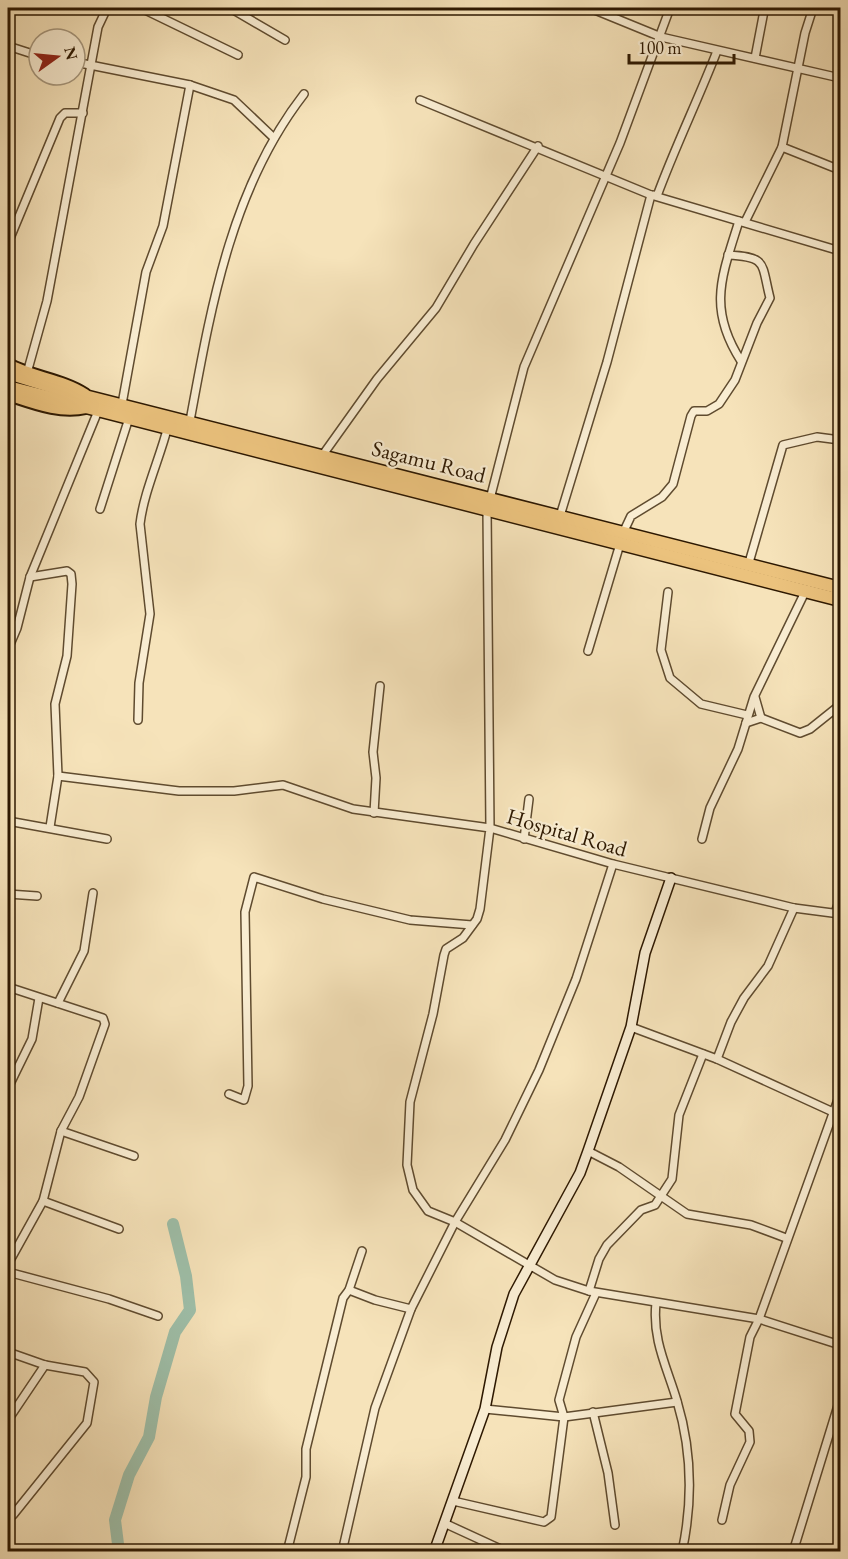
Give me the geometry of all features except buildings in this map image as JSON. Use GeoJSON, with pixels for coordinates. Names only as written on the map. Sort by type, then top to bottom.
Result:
{"type":"FeatureCollection","features":[{"type":"Feature","properties":{"kind":"highway","name":"Sagamu Road"},"geometry":{"type":"LineString","coordinates":[[8,373],[69,398],[129,418],[488,504],[840,600]]}},
{"type":"Feature","properties":{"kind":"highway","name":"Sagamu Road"},"geometry":{"type":"LineString","coordinates":[[8,387],[69,398]]}},
{"type":"Feature","properties":{"kind":"highway","name":"Sagamu Road"},"geometry":{"type":"LineString","coordinates":[[91,405],[122,404],[322,456],[488,504],[560,516],[622,539],[840,588]]}},
{"type":"Feature","properties":{"kind":"main road"},"geometry":{"type":"LineString","coordinates":[[8,364],[27,373],[74,387],[91,405],[72,411],[42,406],[8,395]]}},
{"type":"Feature","properties":{"kind":"street"},"geometry":{"type":"LineString","coordinates":[[27,373],[47,301],[98,27],[107,8]]}},
{"type":"Feature","properties":{"kind":"street"},"geometry":{"type":"LineString","coordinates":[[141,8],[238,55]]}},
{"type":"Feature","properties":{"kind":"street"},"geometry":{"type":"LineString","coordinates":[[230,8],[285,40]]}},
{"type":"Feature","properties":{"kind":"street"},"geometry":{"type":"LineString","coordinates":[[590,8],[661,37],[840,78]]}},
{"type":"Feature","properties":{"kind":"street","name":"Hospital Road"},"geometry":{"type":"LineString","coordinates":[[670,8],[661,37],[606,175],[524,367],[488,504],[489,828],[613,864],[794,908],[838,913]]}},
{"type":"Feature","properties":{"kind":"street"},"geometry":{"type":"LineString","coordinates":[[741,361],[724,330],[719,284],[742,221],[782,147],[813,8]]}},
{"type":"Feature","properties":{"kind":"street"},"geometry":{"type":"LineString","coordinates":[[755,58],[764,11]]}},
{"type":"Feature","properties":{"kind":"street"},"geometry":{"type":"LineString","coordinates":[[8,46],[27,52]]}},
{"type":"Feature","properties":{"kind":"street"},"geometry":{"type":"LineString","coordinates":[[560,516],[654,196],[717,51]]}},
{"type":"Feature","properties":{"kind":"street"},"geometry":{"type":"LineString","coordinates":[[87,64],[190,85],[234,100],[274,138]]}},
{"type":"Feature","properties":{"kind":"street"},"geometry":{"type":"LineString","coordinates":[[122,404],[146,272],[163,226],[190,85]]}},
{"type":"Feature","properties":{"kind":"street"},"geometry":{"type":"LineString","coordinates":[[190,421],[205,339],[240,206],[274,138],[304,94]]}},
{"type":"Feature","properties":{"kind":"street"},"geometry":{"type":"LineString","coordinates":[[420,100],[469,122],[538,146],[654,196],[840,251]]}},
{"type":"Feature","properties":{"kind":"street"},"geometry":{"type":"LineString","coordinates":[[8,243],[60,118],[65,113],[83,113]]}},
{"type":"Feature","properties":{"kind":"street"},"geometry":{"type":"LineString","coordinates":[[322,456],[377,379],[436,308],[474,244],[538,146]]}},
{"type":"Feature","properties":{"kind":"street"},"geometry":{"type":"LineString","coordinates":[[782,147],[840,170]]}},
{"type":"Feature","properties":{"kind":"street"},"geometry":{"type":"LineString","coordinates":[[588,651],[622,539],[632,516],[662,497],[673,484],[691,416],[694,411],[707,411],[720,405],[735,380],[741,361],[770,298],[761,262],[753,256],[728,255]]}},
{"type":"Feature","properties":{"kind":"street"},"geometry":{"type":"LineString","coordinates":[[8,650],[17,628],[30,577],[91,405]]}},
{"type":"Feature","properties":{"kind":"street"},"geometry":{"type":"LineString","coordinates":[[100,508],[129,418]]}},
{"type":"Feature","properties":{"kind":"street"},"geometry":{"type":"LineString","coordinates":[[138,720],[139,682],[150,614],[140,524],[142,509],[168,426]]}},
{"type":"Feature","properties":{"kind":"street"},"geometry":{"type":"LineString","coordinates":[[748,566],[783,445],[817,437],[840,440]]}},
{"type":"Feature","properties":{"kind":"street"},"geometry":{"type":"LineString","coordinates":[[30,577],[67,571],[71,574],[72,584],[67,656],[55,704],[58,776],[50,827]]}},
{"type":"Feature","properties":{"kind":"street"},"geometry":{"type":"LineString","coordinates":[[668,592],[661,650],[670,678],[701,704],[747,719],[761,718],[800,733],[810,729],[840,705]]}},
{"type":"Feature","properties":{"kind":"street"},"geometry":{"type":"LineString","coordinates":[[702,840],[710,808],[738,748],[754,697],[806,592]]}},
{"type":"Feature","properties":{"kind":"street"},"geometry":{"type":"LineString","coordinates":[[374,813],[376,778],[373,752],[380,686]]}},
{"type":"Feature","properties":{"kind":"street"},"geometry":{"type":"LineString","coordinates":[[754,697],[761,718]]}},
{"type":"Feature","properties":{"kind":"street"},"geometry":{"type":"LineString","coordinates":[[58,776],[179,791],[234,791],[283,785],[374,813],[489,828],[480,909],[464,938],[446,949],[433,1014],[410,1102],[407,1165],[413,1190],[428,1212],[456,1222],[555,1280],[592,1292],[759,1319],[840,1345]]}},
{"type":"Feature","properties":{"kind":"street"},"geometry":{"type":"LineString","coordinates":[[524,839],[529,799]]}},
{"type":"Feature","properties":{"kind":"street"},"geometry":{"type":"LineString","coordinates":[[8,821],[107,839]]}},
{"type":"Feature","properties":{"kind":"street"},"geometry":{"type":"LineString","coordinates":[[342,1551],[375,1408],[411,1309],[456,1222],[505,1140],[539,1070],[576,979],[613,864]]}},
{"type":"Feature","properties":{"kind":"street"},"geometry":{"type":"LineString","coordinates":[[228,1094],[244,1100],[248,1086],[245,912],[254,877],[323,899],[410,920],[472,925]]}},
{"type":"Feature","properties":{"kind":"street"},"geometry":{"type":"LineString","coordinates":[[434,1551],[485,1409],[497,1347],[514,1294],[580,1173],[588,1151],[631,1027],[645,953],[671,878]]}},
{"type":"Feature","properties":{"kind":"street"},"geometry":{"type":"LineString","coordinates":[[58,1003],[84,951],[93,893]]}},
{"type":"Feature","properties":{"kind":"street"},"geometry":{"type":"LineString","coordinates":[[8,894],[37,896]]}},
{"type":"Feature","properties":{"kind":"street"},"geometry":{"type":"LineString","coordinates":[[838,913],[840,899]]}},
{"type":"Feature","properties":{"kind":"street"},"geometry":{"type":"LineString","coordinates":[[717,1059],[731,1022],[744,998],[768,966],[794,908]]}},
{"type":"Feature","properties":{"kind":"street"},"geometry":{"type":"LineString","coordinates":[[8,987],[103,1018],[105,1024],[79,1096],[61,1131],[43,1201],[8,1264]]}},
{"type":"Feature","properties":{"kind":"street"},"geometry":{"type":"LineString","coordinates":[[8,1088],[32,1039],[39,998]]}},
{"type":"Feature","properties":{"kind":"street"},"geometry":{"type":"LineString","coordinates":[[631,1027],[717,1059],[833,1112]]}},
{"type":"Feature","properties":{"kind":"street"},"geometry":{"type":"LineString","coordinates":[[453,1501],[544,1522],[551,1518],[564,1417],[559,1400],[576,1337],[592,1292],[596,1266],[607,1245],[641,1210],[655,1204],[672,1179],[679,1115],[704,1054]]}},
{"type":"Feature","properties":{"kind":"street"},"geometry":{"type":"LineString","coordinates":[[722,1520],[730,1485],[750,1442],[749,1431],[735,1414],[750,1337],[759,1319],[786,1238],[840,1094]]}},
{"type":"Feature","properties":{"kind":"street"},"geometry":{"type":"LineString","coordinates":[[61,1131],[134,1156]]}},
{"type":"Feature","properties":{"kind":"street"},"geometry":{"type":"LineString","coordinates":[[588,1151],[687,1214],[697,1218],[751,1225],[786,1238]]}},
{"type":"Feature","properties":{"kind":"street"},"geometry":{"type":"LineString","coordinates":[[43,1201],[119,1229]]}},
{"type":"Feature","properties":{"kind":"street"},"geometry":{"type":"LineString","coordinates":[[287,1551],[306,1477],[309,1438],[343,1298],[349,1290],[362,1251]]}},
{"type":"Feature","properties":{"kind":"street"},"geometry":{"type":"LineString","coordinates":[[8,1272],[109,1299],[158,1316]]}},
{"type":"Feature","properties":{"kind":"street"},"geometry":{"type":"LineString","coordinates":[[349,1290],[375,1300],[411,1309]]}},
{"type":"Feature","properties":{"kind":"street"},"geometry":{"type":"LineString","coordinates":[[656,1304],[654,1318],[659,1352],[677,1402],[691,1488],[690,1516],[682,1551]]}},
{"type":"Feature","properties":{"kind":"street"},"geometry":{"type":"LineString","coordinates":[[8,1352],[45,1365],[85,1372],[94,1382],[87,1423],[13,1515]]}},
{"type":"Feature","properties":{"kind":"street"},"geometry":{"type":"LineString","coordinates":[[8,1420],[45,1365]]}},
{"type":"Feature","properties":{"kind":"street"},"geometry":{"type":"LineString","coordinates":[[793,1551],[840,1399]]}},
{"type":"Feature","properties":{"kind":"street"},"geometry":{"type":"LineString","coordinates":[[485,1409],[564,1417],[677,1402]]}},
{"type":"Feature","properties":{"kind":"street"},"geometry":{"type":"LineString","coordinates":[[593,1412],[608,1473],[615,1525]]}},
{"type":"Feature","properties":{"kind":"street"},"geometry":{"type":"LineString","coordinates":[[444,1523],[506,1551]]}},
{"type":"Feature","properties":{"kind":"waterway"},"geometry":{"type":"LineString","coordinates":[[119,1552],[115,1520],[129,1475],[149,1437],[156,1397],[175,1332],[190,1310],[186,1276],[173,1224]]}}]}
